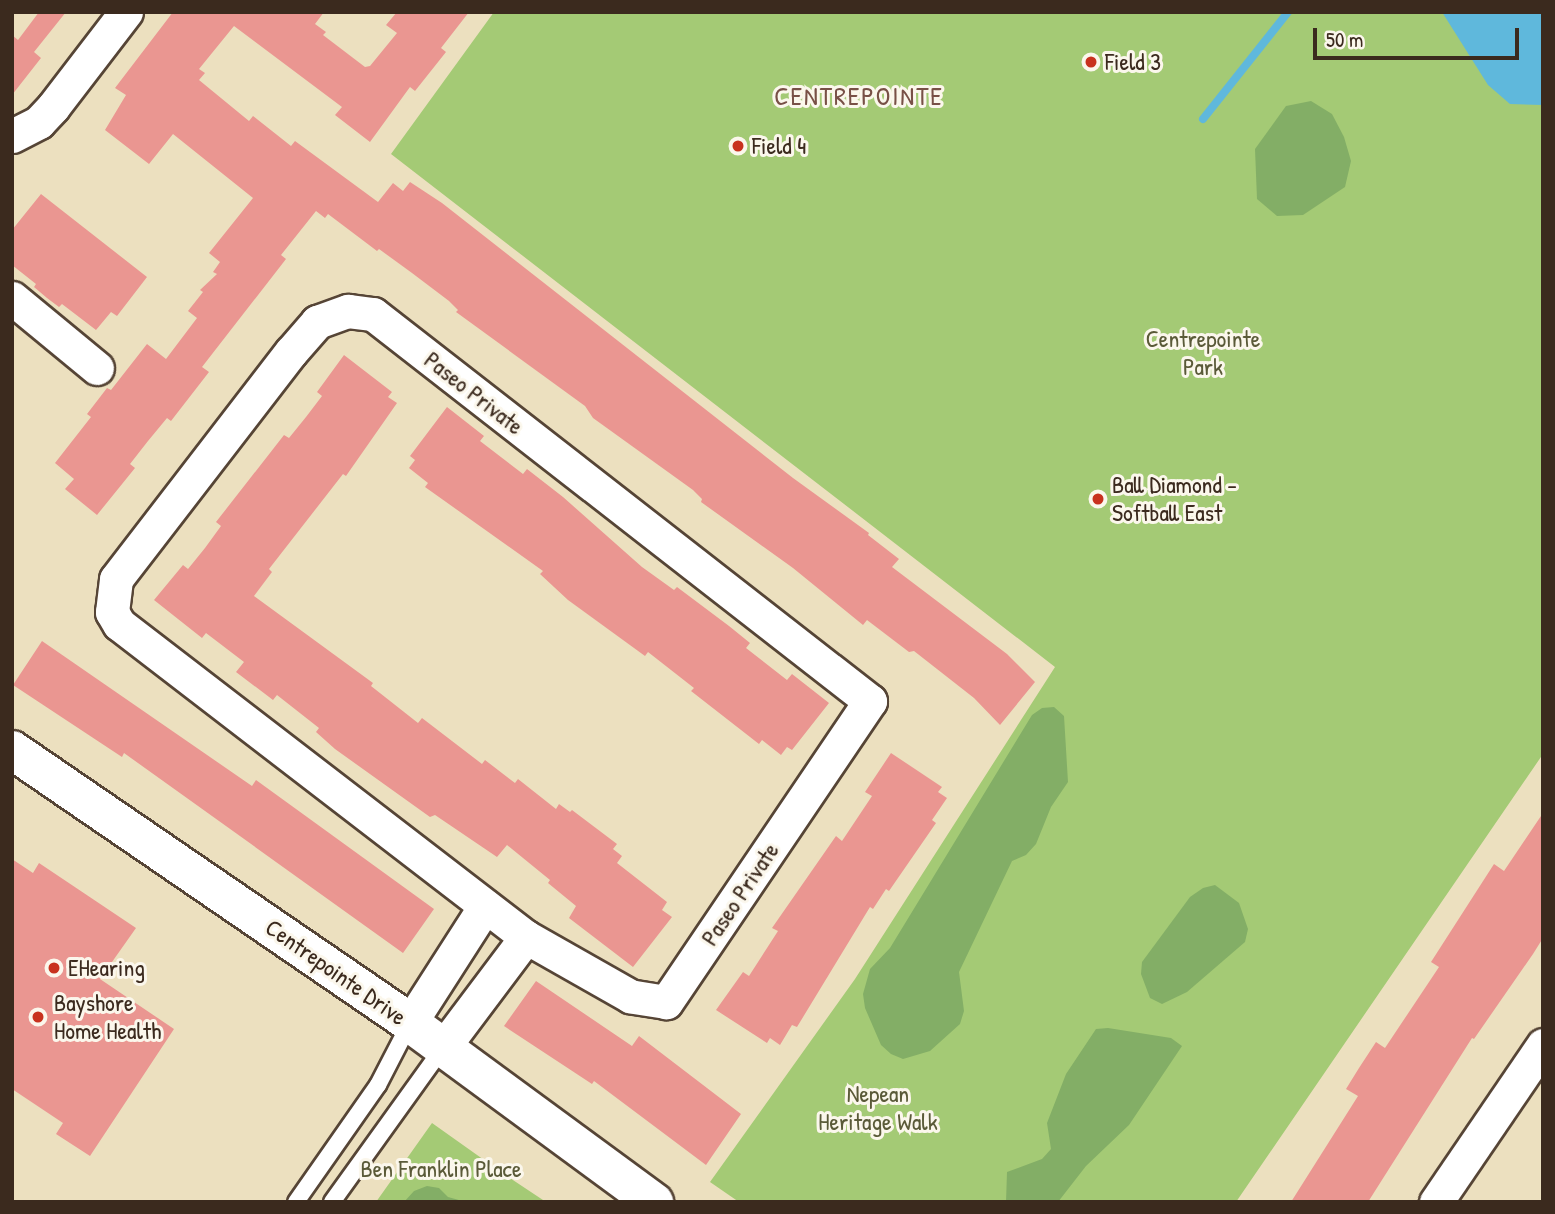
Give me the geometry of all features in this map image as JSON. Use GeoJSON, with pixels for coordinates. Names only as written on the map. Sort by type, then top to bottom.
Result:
{"type":"FeatureCollection","features":[{"type":"Feature","properties":{"kind":"street"},"geometry":{"type":"LineString","coordinates":[[12,136],[39,122],[53,107],[126,12]]}},
{"type":"Feature","properties":{"kind":"street"},"geometry":{"type":"LineString","coordinates":[[12,298],[97,368]]}},
{"type":"Feature","properties":{"kind":"street","name":"Paseo Private"},"geometry":{"type":"LineString","coordinates":[[348,311],[373,314],[870,701],[666,1002],[630,996],[526,937],[119,624],[112,612],[116,579],[292,352],[317,322],[332,314],[348,311]]}},
{"type":"Feature","properties":{"kind":"street","name":"Centrepointe Drive"},"geometry":{"type":"LineString","coordinates":[[12,750],[410,1023],[654,1202]]}},
{"type":"Feature","properties":{"kind":"street"},"geometry":{"type":"LineString","coordinates":[[410,1023],[485,905]]}},
{"type":"Feature","properties":{"kind":"street"},"geometry":{"type":"LineString","coordinates":[[442,1048],[526,937]]}},
{"type":"Feature","properties":{"kind":"street"},"geometry":{"type":"LineString","coordinates":[[1436,1202],[1543,1045]]}},
{"type":"Feature","properties":{"kind":"lane"},"geometry":{"type":"LineString","coordinates":[[296,1202],[378,1085],[410,1023]]}},
{"type":"Feature","properties":{"kind":"lane"},"geometry":{"type":"LineString","coordinates":[[332,1202],[442,1048]]}},
{"type":"Feature","properties":{"kind":"green space","name":"Centrepointe Park"},"geometry":{"type":"Polygon","coordinates":[[[494,12],[1543,12],[1543,754],[1236,1202],[739,1202],[710,1182],[855,979],[1055,667],[391,154],[494,12]]]}},
{"type":"Feature","properties":{"kind":"green space"},"geometry":{"type":"Polygon","coordinates":[[[1311,101],[1332,114],[1344,137],[1351,161],[1345,187],[1303,215],[1277,216],[1257,199],[1255,149],[1286,106],[1311,101]]]}},
{"type":"Feature","properties":{"kind":"green space"},"geometry":{"type":"Polygon","coordinates":[[[1054,707],[1064,716],[1068,782],[1051,807],[1036,844],[1026,855],[1012,861],[959,972],[964,1011],[960,1024],[930,1051],[903,1059],[891,1054],[881,1045],[865,1008],[863,994],[870,969],[890,948],[1032,715],[1042,708],[1054,707]]]}},
{"type":"Feature","properties":{"kind":"green space"},"geometry":{"type":"Polygon","coordinates":[[[1215,885],[1239,903],[1248,929],[1245,942],[1187,992],[1162,1004],[1150,998],[1141,974],[1142,962],[1190,897],[1203,888],[1215,885]]]}},
{"type":"Feature","properties":{"kind":"green space"},"geometry":{"type":"Polygon","coordinates":[[[1108,1028],[1171,1038],[1182,1046],[1129,1125],[1086,1166],[1058,1202],[1006,1202],[1007,1172],[1042,1159],[1051,1149],[1047,1123],[1066,1074],[1096,1029],[1108,1028]]]}},
{"type":"Feature","properties":{"kind":"green space","name":"Ben Franklin Place"},"geometry":{"type":"Polygon","coordinates":[[[432,1123],[501,1172],[546,1202],[376,1202],[432,1123]]]}},
{"type":"Feature","properties":{"kind":"green space"},"geometry":{"type":"Polygon","coordinates":[[[427,1186],[439,1188],[448,1197],[466,1202],[404,1202],[414,1191],[427,1186]]]}},
{"type":"Feature","properties":{"kind":"water"},"geometry":{"type":"Polygon","coordinates":[[[1442,12],[1543,12],[1543,105],[1510,104],[1488,85],[1442,12]]]}},
{"type":"Feature","properties":{"kind":"building"},"geometry":{"type":"Polygon","coordinates":[[[39,12],[66,12],[34,52],[41,58],[12,95],[12,35],[18,40],[39,12]]]}},
{"type":"Feature","properties":{"kind":"building"},"geometry":{"type":"Polygon","coordinates":[[[173,12],[324,12],[315,24],[326,32],[323,35],[365,67],[370,66],[397,33],[386,25],[397,12],[469,12],[441,48],[446,52],[415,91],[410,87],[370,142],[335,115],[342,107],[234,26],[199,69],[205,73],[199,80],[249,121],[253,116],[291,146],[295,141],[378,202],[393,183],[403,191],[410,182],[442,203],[793,478],[869,533],[868,535],[899,559],[892,567],[1007,654],[1035,682],[1000,725],[974,698],[914,651],[909,652],[867,620],[863,625],[793,568],[701,502],[702,499],[693,490],[593,418],[585,406],[456,312],[458,310],[449,301],[328,214],[325,218],[316,211],[281,255],[286,259],[202,367],[209,372],[171,421],[167,418],[148,441],[130,464],[135,468],[97,515],[65,489],[74,479],[55,463],[91,417],[87,414],[107,388],[111,390],[147,344],[166,359],[197,318],[188,311],[203,292],[200,290],[217,274],[213,272],[220,262],[209,253],[253,198],[173,134],[149,164],[105,130],[126,95],[115,88],[173,12]]]}},
{"type":"Feature","properties":{"kind":"building"},"geometry":{"type":"Polygon","coordinates":[[[41,194],[147,277],[117,316],[111,312],[96,330],[62,304],[59,307],[47,298],[34,287],[36,284],[12,265],[12,230],[41,194]]]}},
{"type":"Feature","properties":{"kind":"building"},"geometry":{"type":"Polygon","coordinates":[[[344,355],[392,392],[388,397],[397,403],[346,476],[343,474],[269,569],[272,572],[254,596],[373,683],[371,686],[418,723],[422,718],[482,764],[485,760],[515,783],[518,779],[556,809],[559,804],[570,812],[572,810],[617,844],[613,849],[622,856],[617,863],[667,902],[662,910],[672,917],[633,967],[569,918],[576,906],[548,883],[550,880],[507,845],[497,857],[435,815],[430,817],[335,749],[316,732],[319,728],[277,695],[273,700],[236,672],[244,662],[206,633],[202,638],[154,600],[183,565],[188,569],[205,548],[221,526],[216,522],[284,435],[289,438],[306,417],[322,396],[317,392],[344,355]]]}},
{"type":"Feature","properties":{"kind":"building"},"geometry":{"type":"Polygon","coordinates":[[[447,407],[484,436],[480,441],[523,474],[527,469],[642,567],[674,590],[677,587],[729,626],[750,643],[746,648],[787,680],[792,674],[829,703],[792,750],[787,747],[781,755],[762,740],[759,744],[691,691],[694,688],[648,652],[645,656],[568,600],[540,574],[543,571],[425,487],[428,483],[409,468],[415,460],[410,456],[447,407]]]}},
{"type":"Feature","properties":{"kind":"building"},"geometry":{"type":"Polygon","coordinates":[[[42,641],[252,786],[256,780],[434,909],[403,953],[124,753],[122,757],[13,685],[42,641]]]}},
{"type":"Feature","properties":{"kind":"building"},"geometry":{"type":"Polygon","coordinates":[[[891,753],[942,787],[938,792],[947,798],[932,820],[936,823],[889,891],[886,889],[873,909],[870,907],[797,1027],[792,1025],[780,1045],[770,1038],[767,1043],[716,1010],[743,972],[749,976],[778,931],[772,928],[836,836],[842,841],[872,796],[865,792],[891,753]]]}},
{"type":"Feature","properties":{"kind":"building"},"geometry":{"type":"Polygon","coordinates":[[[1543,813],[1543,938],[1533,954],[1474,1039],[1472,1038],[1368,1202],[1291,1202],[1358,1096],[1346,1089],[1359,1068],[1376,1042],[1385,1048],[1439,967],[1431,962],[1494,864],[1504,871],[1543,813]]]}},
{"type":"Feature","properties":{"kind":"building"},"geometry":{"type":"Polygon","coordinates":[[[12,859],[33,873],[39,863],[136,928],[100,979],[174,1029],[90,1156],[56,1134],[63,1123],[12,1089],[12,859]]]}},
{"type":"Feature","properties":{"kind":"building"},"geometry":{"type":"Polygon","coordinates":[[[536,981],[632,1046],[639,1036],[741,1114],[706,1165],[594,1081],[592,1084],[504,1026],[536,981]]]}},
{"type":"Feature","properties":{"kind":"waterway"},"geometry":{"type":"LineString","coordinates":[[1203,119],[1288,12]]}},
{"type":"Feature","properties":{"kind":"place","name":"Field 3"},"geometry":{"type":"Point","coordinates":[1091,62]}},
{"type":"Feature","properties":{"kind":"place","name":"Field 4"},"geometry":{"type":"Point","coordinates":[738,146]}},
{"type":"Feature","properties":{"kind":"place","name":"Ball Diamond - Softball East"},"geometry":{"type":"Point","coordinates":[1098,499]}},
{"type":"Feature","properties":{"kind":"place","name":"EHearing"},"geometry":{"type":"Point","coordinates":[54,968]}},
{"type":"Feature","properties":{"kind":"place","name":"Bayshore Home Health"},"geometry":{"type":"Point","coordinates":[38,1017]}},
{"type":"Feature","properties":{"kind":"district","name":"CENTREPOINTE"},"geometry":{"type":"Point","coordinates":[859,96]}},
{"type":"Feature","properties":{"kind":"park label","name":"Nepean Heritage Walk"},"geometry":{"type":"Point","coordinates":[878,1108]}}]}
